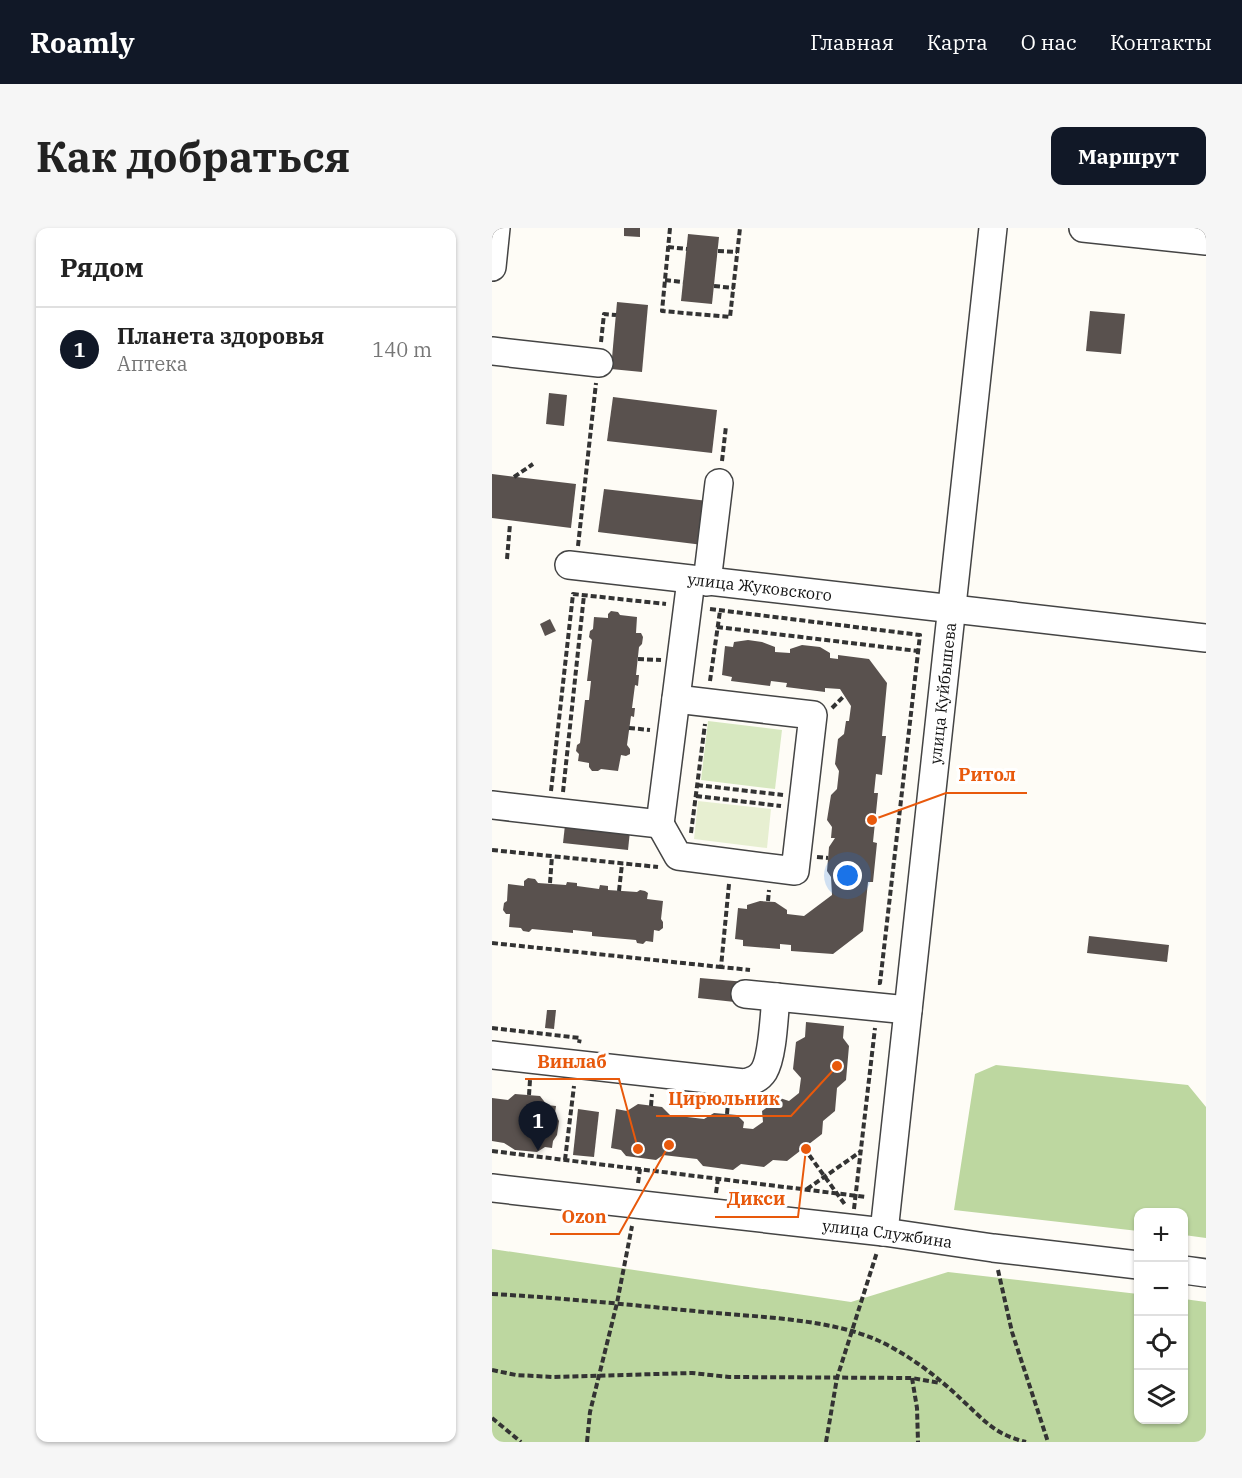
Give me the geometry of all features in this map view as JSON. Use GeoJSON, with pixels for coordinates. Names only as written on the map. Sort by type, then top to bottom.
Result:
{"type":"FeatureCollection","features":[{"type":"Feature","properties":{"kind":"street"},"geometry":{"type":"LineString","coordinates":[[492,267],[496,228]]}},
{"type":"Feature","properties":{"kind":"street","name":"улица Куйбышева"},"geometry":{"type":"LineString","coordinates":[[884,1232],[993,228]]}},
{"type":"Feature","properties":{"kind":"street"},"geometry":{"type":"LineString","coordinates":[[1083,228],[1206,241]]}},
{"type":"Feature","properties":{"kind":"street"},"geometry":{"type":"LineString","coordinates":[[492,351],[598,369]]}},
{"type":"Feature","properties":{"kind":"street"},"geometry":{"type":"LineString","coordinates":[[676,699],[813,716],[795,871],[678,856],[660,824],[676,699],[677,611],[699,581],[719,483]]}},
{"type":"Feature","properties":{"kind":"street","name":"улица Жуковского"},"geometry":{"type":"LineString","coordinates":[[572,566],[1206,638]]}},
{"type":"Feature","properties":{"kind":"street"},"geometry":{"type":"LineString","coordinates":[[492,805],[660,824]]}},
{"type":"Feature","properties":{"kind":"street"},"geometry":{"type":"LineString","coordinates":[[750,982],[776,997],[879,995],[908,1010]]}},
{"type":"Feature","properties":{"kind":"street"},"geometry":{"type":"LineString","coordinates":[[492,1055],[744,1083],[755,1080],[763,1072],[768,1062],[776,997]]}},
{"type":"Feature","properties":{"kind":"street","name":"улица Службина"},"geometry":{"type":"LineString","coordinates":[[492,1188],[884,1232],[993,1248],[1134,1265]]}},
{"type":"Feature","properties":{"kind":"street"},"geometry":{"type":"LineString","coordinates":[[1188,1271],[1206,1273]]}},
{"type":"Feature","properties":{"kind":"path"},"geometry":{"type":"LineString","coordinates":[[670,228],[662,311],[730,317],[740,228]]}},
{"type":"Feature","properties":{"kind":"path"},"geometry":{"type":"LineString","coordinates":[[668,247],[687,249]]}},
{"type":"Feature","properties":{"kind":"path"},"geometry":{"type":"LineString","coordinates":[[718,251],[738,252]]}},
{"type":"Feature","properties":{"kind":"path"},"geometry":{"type":"LineString","coordinates":[[665,280],[683,282]]}},
{"type":"Feature","properties":{"kind":"path"},"geometry":{"type":"LineString","coordinates":[[714,286],[734,288]]}},
{"type":"Feature","properties":{"kind":"path"},"geometry":{"type":"LineString","coordinates":[[604,314],[616,315]]}},
{"type":"Feature","properties":{"kind":"path"},"geometry":{"type":"LineString","coordinates":[[572,566],[598,369]]}},
{"type":"Feature","properties":{"kind":"path"},"geometry":{"type":"LineString","coordinates":[[719,483],[726,426]]}},
{"type":"Feature","properties":{"kind":"path"},"geometry":{"type":"LineString","coordinates":[[514,477],[533,464]]}},
{"type":"Feature","properties":{"kind":"path"},"geometry":{"type":"LineString","coordinates":[[507,559],[510,524]]}},
{"type":"Feature","properties":{"kind":"path"},"geometry":{"type":"LineString","coordinates":[[550,794],[573,594],[667,604],[677,611],[720,610],[921,635],[853,1216],[804,1148]]}},
{"type":"Feature","properties":{"kind":"path"},"geometry":{"type":"LineString","coordinates":[[562,795],[584,596]]}},
{"type":"Feature","properties":{"kind":"path"},"geometry":{"type":"LineString","coordinates":[[688,858],[720,610]]}},
{"type":"Feature","properties":{"kind":"path"},"geometry":{"type":"LineString","coordinates":[[717,627],[918,651]]}},
{"type":"Feature","properties":{"kind":"path"},"geometry":{"type":"LineString","coordinates":[[638,658],[661,660],[662,649]]}},
{"type":"Feature","properties":{"kind":"path"},"geometry":{"type":"LineString","coordinates":[[629,728],[653,730]]}},
{"type":"Feature","properties":{"kind":"path"},"geometry":{"type":"LineString","coordinates":[[697,785],[803,803]]}},
{"type":"Feature","properties":{"kind":"path"},"geometry":{"type":"LineString","coordinates":[[696,796],[803,803]]}},
{"type":"Feature","properties":{"kind":"path"},"geometry":{"type":"LineString","coordinates":[[492,850],[658,867]]}},
{"type":"Feature","properties":{"kind":"path"},"geometry":{"type":"LineString","coordinates":[[550,884],[552,856]]}},
{"type":"Feature","properties":{"kind":"path"},"geometry":{"type":"LineString","coordinates":[[720,967],[731,863]]}},
{"type":"Feature","properties":{"kind":"path"},"geometry":{"type":"LineString","coordinates":[[619,891],[622,864]]}},
{"type":"Feature","properties":{"kind":"path"},"geometry":{"type":"LineString","coordinates":[[492,943],[720,967],[750,982]]}},
{"type":"Feature","properties":{"kind":"path"},"geometry":{"type":"LineString","coordinates":[[868,982],[879,995]]}},
{"type":"Feature","properties":{"kind":"path"},"geometry":{"type":"LineString","coordinates":[[492,1151],[887,1199]]}},
{"type":"Feature","properties":{"kind":"path"},"geometry":{"type":"LineString","coordinates":[[806,1190],[861,1152]]}},
{"type":"Feature","properties":{"kind":"path"},"geometry":{"type":"LineString","coordinates":[[587,1442],[590,1412],[617,1303],[636,1204]]}},
{"type":"Feature","properties":{"kind":"path"},"geometry":{"type":"LineString","coordinates":[[826,1442],[837,1378],[884,1232]]}},
{"type":"Feature","properties":{"kind":"path"},"geometry":{"type":"LineString","coordinates":[[993,1248],[1012,1332],[1047,1442]]}},
{"type":"Feature","properties":{"kind":"path"},"geometry":{"type":"LineString","coordinates":[[492,1294],[786,1319],[852,1331],[877,1340],[912,1360],[962,1399],[986,1425],[1012,1439],[1026,1442]]}},
{"type":"Feature","properties":{"kind":"path"},"geometry":{"type":"LineString","coordinates":[[492,1370],[516,1375],[598,1377],[692,1373],[729,1377],[912,1378],[942,1384]]}},
{"type":"Feature","properties":{"kind":"path"},"geometry":{"type":"LineString","coordinates":[[912,1378],[917,1408],[918,1442]]}},
{"type":"Feature","properties":{"kind":"path"},"geometry":{"type":"LineString","coordinates":[[492,1418],[521,1442]]}},
{"type":"Feature","properties":{"kind":"green space"},"geometry":{"type":"Polygon","coordinates":[[[708,721],[782,730],[775,789],[701,780],[708,721]]]}},
{"type":"Feature","properties":{"kind":"green space"},"geometry":{"type":"Polygon","coordinates":[[[698,801],[771,809],[767,848],[694,839],[698,801]]]}},
{"type":"Feature","properties":{"kind":"green space"},"geometry":{"type":"Polygon","coordinates":[[[996,1065],[1188,1085],[1206,1107],[1206,1238],[1188,1236],[1188,1208],[1134,1208],[1134,1231],[954,1210],[975,1074],[996,1065]]]}},
{"type":"Feature","properties":{"kind":"green space"},"geometry":{"type":"Polygon","coordinates":[[[492,1249],[851,1302],[948,1272],[1134,1294],[1134,1424],[1188,1424],[1188,1300],[1206,1302],[1206,1442],[492,1442],[492,1249]]]}},
{"type":"Feature","properties":{"kind":"building"},"geometry":{"type":"Polygon","coordinates":[[[624,228],[640,228],[640,237],[624,236],[624,228]]]}},
{"type":"Feature","properties":{"kind":"building"},"geometry":{"type":"Polygon","coordinates":[[[688,234],[719,237],[712,304],[681,301],[688,234]]]}},
{"type":"Feature","properties":{"kind":"building"},"geometry":{"type":"Polygon","coordinates":[[[617,302],[648,305],[642,372],[611,369],[617,302]]]}},
{"type":"Feature","properties":{"kind":"building"},"geometry":{"type":"Polygon","coordinates":[[[1090,311],[1125,314],[1121,354],[1086,351],[1090,311]]]}},
{"type":"Feature","properties":{"kind":"building"},"geometry":{"type":"Polygon","coordinates":[[[549,393],[567,395],[564,426],[546,424],[549,393]]]}},
{"type":"Feature","properties":{"kind":"building"},"geometry":{"type":"Polygon","coordinates":[[[613,397],[717,410],[712,453],[607,441],[613,397]]]}},
{"type":"Feature","properties":{"kind":"building"},"geometry":{"type":"Polygon","coordinates":[[[492,474],[576,484],[571,528],[492,518],[492,474]]]}},
{"type":"Feature","properties":{"kind":"building"},"geometry":{"type":"Polygon","coordinates":[[[604,489],[708,501],[703,545],[598,532],[604,489]]]}},
{"type":"Feature","properties":{"kind":"building"},"geometry":{"type":"Polygon","coordinates":[[[611,611],[618,612],[620,615],[637,617],[636,633],[641,633],[643,637],[639,647],[636,675],[639,675],[638,686],[635,685],[632,708],[635,708],[634,717],[631,716],[627,745],[630,754],[621,755],[618,771],[601,769],[592,771],[589,763],[578,761],[579,754],[576,751],[580,743],[585,700],[589,700],[591,681],[587,681],[592,640],[589,637],[593,629],[594,617],[608,618],[611,611]]]}},
{"type":"Feature","properties":{"kind":"building"},"geometry":{"type":"Polygon","coordinates":[[[550,619],[556,631],[545,636],[540,624],[550,619]]]}},
{"type":"Feature","properties":{"kind":"building"},"geometry":{"type":"Polygon","coordinates":[[[748,640],[775,647],[775,652],[790,653],[790,649],[802,645],[820,647],[830,653],[830,658],[838,659],[838,655],[869,659],[887,683],[882,736],[886,736],[882,775],[876,774],[874,793],[878,793],[873,842],[877,843],[873,882],[868,882],[863,931],[833,954],[791,951],[791,945],[780,944],[780,949],[743,946],[743,940],[735,939],[738,908],[747,909],[747,905],[760,901],[775,902],[787,910],[787,914],[804,916],[832,895],[831,877],[827,871],[829,847],[835,838],[831,838],[832,827],[827,820],[831,795],[837,789],[839,771],[835,764],[838,739],[844,734],[851,706],[840,689],[825,688],[825,692],[786,687],[787,683],[771,681],[770,686],[731,681],[732,677],[722,675],[725,646],[733,647],[734,642],[748,640]]]}},
{"type":"Feature","properties":{"kind":"building"},"geometry":{"type":"Polygon","coordinates":[[[565,825],[630,831],[628,850],[563,843],[565,825]]]}},
{"type":"Feature","properties":{"kind":"building"},"geometry":{"type":"Polygon","coordinates":[[[528,878],[535,879],[538,883],[566,885],[567,882],[599,889],[600,885],[608,886],[608,890],[645,891],[648,893],[647,899],[663,901],[661,919],[663,928],[659,931],[654,930],[653,942],[646,941],[643,944],[637,943],[636,940],[592,936],[592,932],[573,930],[573,933],[532,929],[529,932],[521,928],[509,927],[510,914],[506,914],[503,910],[504,903],[507,901],[508,884],[524,886],[524,881],[528,878]]]}},
{"type":"Feature","properties":{"kind":"building"},"geometry":{"type":"Polygon","coordinates":[[[1089,936],[1169,945],[1167,962],[1087,953],[1089,936]]]}},
{"type":"Feature","properties":{"kind":"building"},"geometry":{"type":"Polygon","coordinates":[[[700,978],[746,982],[744,1003],[698,998],[700,978]]]}},
{"type":"Feature","properties":{"kind":"building"},"geometry":{"type":"Polygon","coordinates":[[[547,1010],[556,1010],[554,1029],[545,1028],[547,1010]]]}},
{"type":"Feature","properties":{"kind":"building"},"geometry":{"type":"Polygon","coordinates":[[[806,1022],[844,1026],[843,1038],[849,1046],[846,1080],[837,1088],[835,1111],[823,1121],[822,1134],[787,1161],[773,1160],[764,1167],[741,1164],[733,1170],[703,1166],[697,1159],[663,1155],[656,1160],[626,1156],[621,1150],[611,1148],[616,1109],[627,1111],[638,1104],[662,1107],[670,1115],[704,1119],[714,1113],[737,1115],[744,1122],[743,1128],[753,1129],[763,1122],[762,1111],[780,1098],[789,1101],[799,1093],[801,1078],[793,1069],[796,1042],[805,1037],[806,1022]]]}},
{"type":"Feature","properties":{"kind":"building"},"geometry":{"type":"Polygon","coordinates":[[[515,1094],[540,1096],[547,1105],[556,1106],[555,1113],[559,1121],[552,1148],[545,1147],[537,1152],[515,1150],[504,1143],[492,1141],[492,1098],[508,1100],[515,1094]]]}},
{"type":"Feature","properties":{"kind":"building"},"geometry":{"type":"Polygon","coordinates":[[[578,1109],[599,1112],[594,1157],[573,1155],[578,1109]]]}},
{"type":"Feature","properties":{"kind":"place","name":"Ритол"},"geometry":{"type":"Point","coordinates":[872,820]}},
{"type":"Feature","properties":{"kind":"place","name":"Цирюльник"},"geometry":{"type":"Point","coordinates":[837,1066]}},
{"type":"Feature","properties":{"kind":"place","name":"Ozon"},"geometry":{"type":"Point","coordinates":[669,1145]}},
{"type":"Feature","properties":{"kind":"place","name":"Винлаб"},"geometry":{"type":"Point","coordinates":[638,1149]}},
{"type":"Feature","properties":{"kind":"place","name":"Дикси"},"geometry":{"type":"Point","coordinates":[806,1149]}},
{"type":"Feature","properties":{"kind":"place","name":"Планета здоровья"},"geometry":{"type":"Point","coordinates":[538,1151]}}]}
